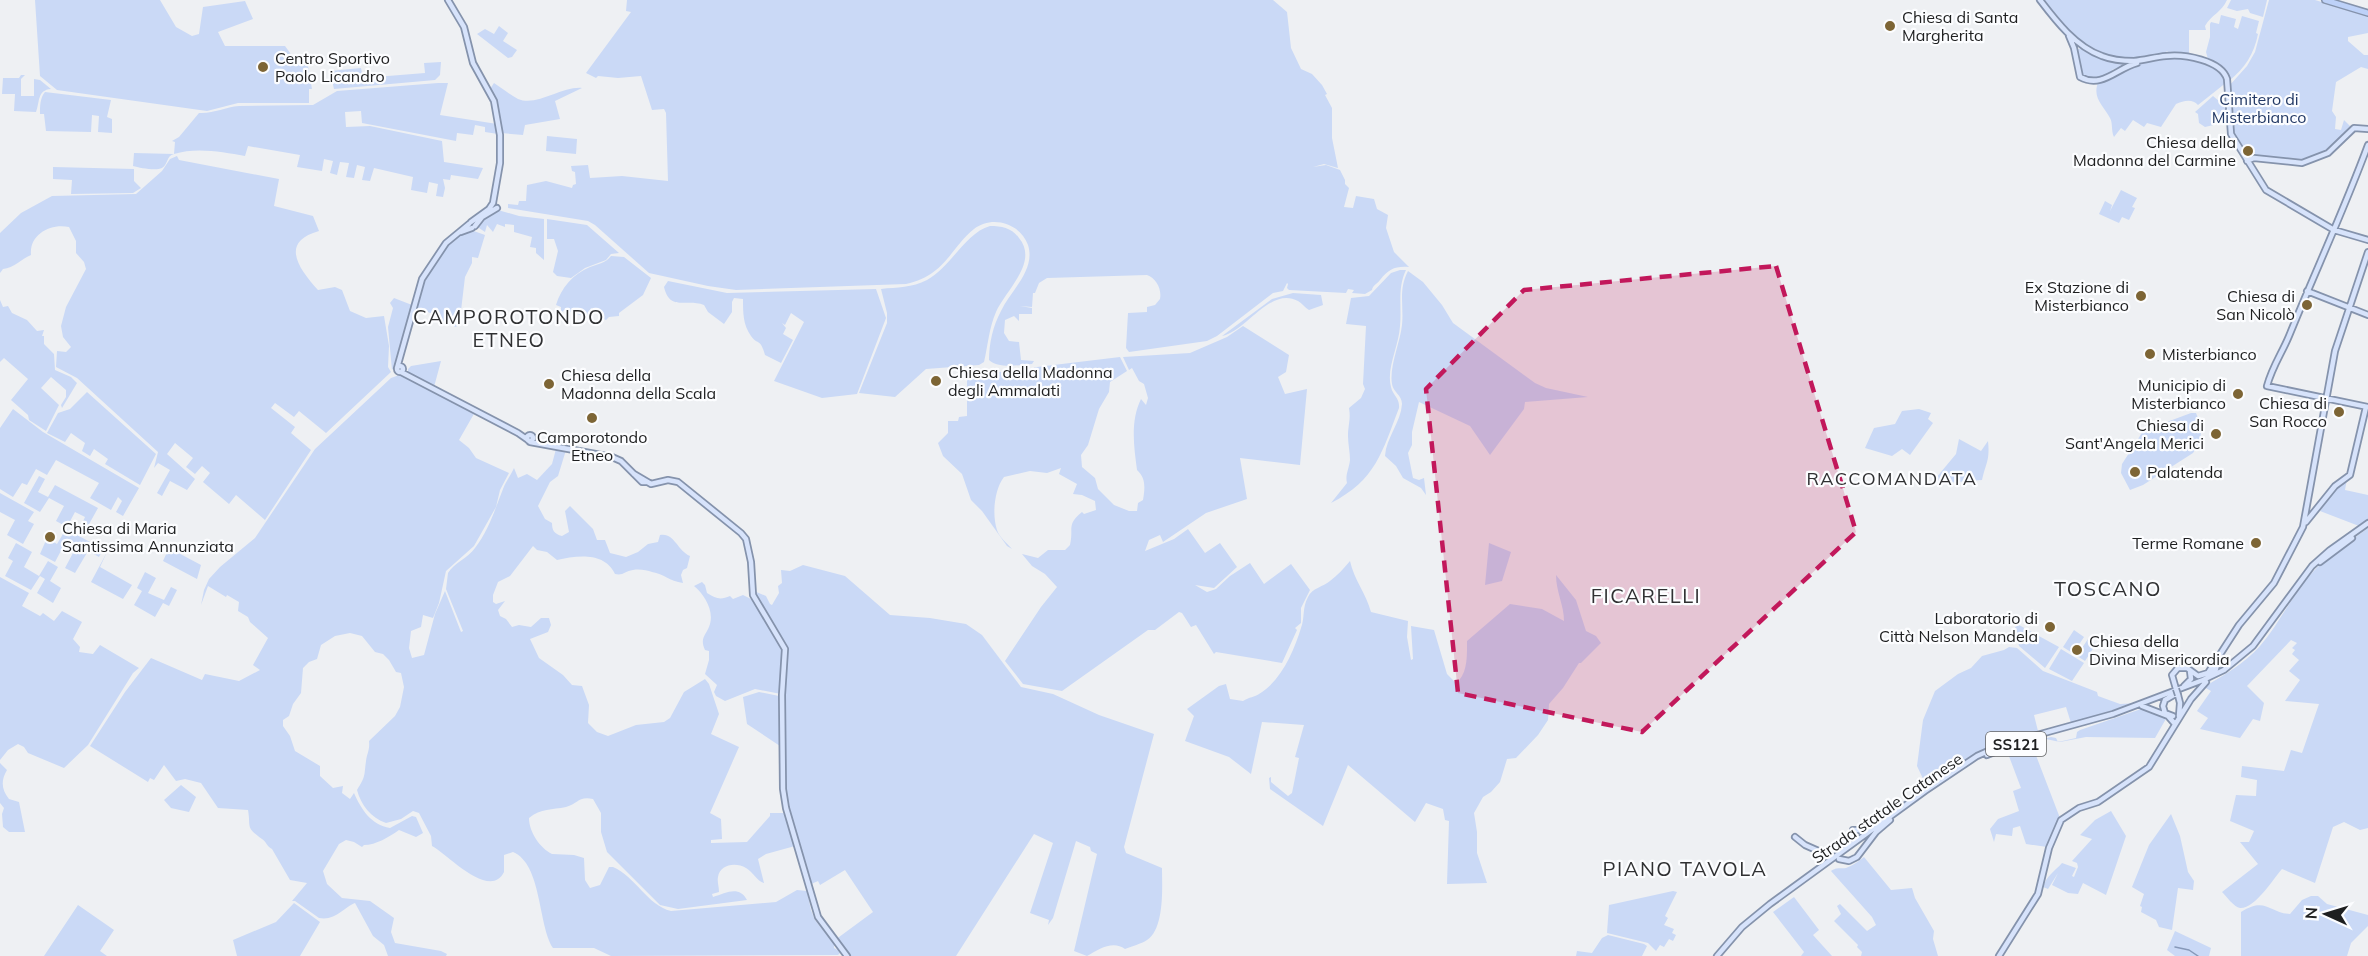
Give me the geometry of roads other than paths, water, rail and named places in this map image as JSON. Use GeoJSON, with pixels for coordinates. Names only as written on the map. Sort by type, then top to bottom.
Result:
{"type":"FeatureCollection","features":[{"type":"Feature","properties":{"kind":"highway"},"geometry":{"type":"LineString","coordinates":[[2325,0],[2368,11]]}},
{"type":"Feature","properties":{"kind":"highway"},"geometry":{"type":"LineString","coordinates":[[2336,0],[2368,11]]}},
{"type":"Feature","properties":{"kind":"main road"},"geometry":{"type":"LineString","coordinates":[[448,0],[464,27],[473,63],[495,104],[501,145],[496,193],[494,207],[453,236],[422,279],[402,351],[401,369],[415,379],[540,444],[612,457],[621,461],[642,482],[645,480],[651,484],[668,480],[678,482],[746,539],[750,556],[753,595],[785,649],[782,694],[784,800],[818,917],[846,956]]}},
{"type":"Feature","properties":{"kind":"main road"},"geometry":{"type":"LineString","coordinates":[[2040,0],[2089,50]]}},
{"type":"Feature","properties":{"kind":"main road"},"geometry":{"type":"LineString","coordinates":[[2060,22],[2072,41],[2080,77],[2089,82],[2112,76],[2124,66],[2170,55],[2214,63],[2223,71],[2228,83],[2231,134],[2266,190],[2334,230],[2368,240]]}},
{"type":"Feature","properties":{"kind":"main road"},"geometry":{"type":"LineString","coordinates":[[2076,53],[2081,47],[2124,62],[2124,66]]}},
{"type":"Feature","properties":{"kind":"main road"},"geometry":{"type":"LineString","coordinates":[[2119,60],[2151,59]]}},
{"type":"Feature","properties":{"kind":"main road"},"geometry":{"type":"LineString","coordinates":[[2246,160],[2255,158],[2302,163],[2328,153],[2354,128],[2368,129]]}},
{"type":"Feature","properties":{"kind":"main road"},"geometry":{"type":"LineString","coordinates":[[2307,517],[2338,483],[2350,474],[2367,407],[2267,386],[2271,371],[2288,338],[2351,192],[2368,146]]}},
{"type":"Feature","properties":{"kind":"main road"},"geometry":{"type":"LineString","coordinates":[[2255,158],[2255,173]]}},
{"type":"Feature","properties":{"kind":"main road"},"geometry":{"type":"LineString","coordinates":[[2174,719],[2180,712],[2172,677],[2175,669],[2184,667],[2195,675],[2203,676],[2208,673],[2244,618],[2274,583],[2303,527],[2307,517],[2334,355],[2368,252]]}},
{"type":"Feature","properties":{"kind":"main road"},"geometry":{"type":"LineString","coordinates":[[2307,291],[2368,315]]}},
{"type":"Feature","properties":{"kind":"main road","name":"Strada statale Catanese"},"geometry":{"type":"LineString","coordinates":[[1718,956],[1742,927],[1760,912],[1958,768],[1994,748],[2102,718],[2206,682],[2239,663],[2255,648],[2301,583],[2319,563],[2368,525]]}},
{"type":"Feature","properties":{"kind":"main road","name":"Strada statale Catanese"},"geometry":{"type":"LineString","coordinates":[[1718,956],[1762,914],[1959,770],[1986,755],[2025,741],[2096,722],[2142,706],[2224,670],[2245,654],[2263,634],[2312,566],[2330,550],[2368,525]]}},
{"type":"Feature","properties":{"kind":"main road"},"geometry":{"type":"LineString","coordinates":[[2218,658],[2222,665],[2228,665],[2245,654]]}},
{"type":"Feature","properties":{"kind":"main road"},"geometry":{"type":"LineString","coordinates":[[2193,684],[2215,671],[2218,658]]}},
{"type":"Feature","properties":{"kind":"main road"},"geometry":{"type":"LineString","coordinates":[[2174,719],[2165,713],[2163,706],[2165,700],[2190,682],[2190,670]]}},
{"type":"Feature","properties":{"kind":"main road"},"geometry":{"type":"LineString","coordinates":[[1999,956],[2038,894],[2049,848],[2061,820],[2068,814],[2098,801],[2149,767],[2174,719],[2206,682]]}},
{"type":"Feature","properties":{"kind":"main road"},"geometry":{"type":"LineString","coordinates":[[2142,706],[2174,719]]}},
{"type":"Feature","properties":{"kind":"main road"},"geometry":{"type":"LineString","coordinates":[[1839,859],[1850,861],[1857,857],[1876,832],[1890,819]]}},
{"type":"Feature","properties":{"kind":"main road"},"geometry":{"type":"LineString","coordinates":[[1853,830],[1864,831],[1876,826]]}},
{"type":"Feature","properties":{"kind":"main road"},"geometry":{"type":"LineString","coordinates":[[1803,836],[1803,843]]}},
{"type":"Feature","properties":{"kind":"main road"},"geometry":{"type":"LineString","coordinates":[[1795,837],[1832,857]]}},
{"type":"Feature","properties":{"kind":"waterway"},"geometry":{"type":"LineString","coordinates":[[2175,947],[2189,950],[2198,956]]}},
{"type":"Feature","properties":{"kind":"place","name":"Chiesa di Santa Margherita"},"geometry":{"type":"Point","coordinates":[1890,26]}},
{"type":"Feature","properties":{"kind":"place","name":"Centro Sportivo Paolo Licandro"},"geometry":{"type":"Point","coordinates":[263,67]}},
{"type":"Feature","properties":{"kind":"place","name":"Chiesa della Madonna del Carmine"},"geometry":{"type":"Point","coordinates":[2248,151]}},
{"type":"Feature","properties":{"kind":"place","name":"Ex Stazione di Misterbianco"},"geometry":{"type":"Point","coordinates":[2141,296]}},
{"type":"Feature","properties":{"kind":"place","name":"Chiesa di San Nicolò"},"geometry":{"type":"Point","coordinates":[2307,305]}},
{"type":"Feature","properties":{"kind":"place","name":"Misterbianco"},"geometry":{"type":"Point","coordinates":[2150,354]}},
{"type":"Feature","properties":{"kind":"place","name":"Chiesa della Madonna degli Ammalati"},"geometry":{"type":"Point","coordinates":[936,381]}},
{"type":"Feature","properties":{"kind":"place","name":"Chiesa della Madonna della Scala"},"geometry":{"type":"Point","coordinates":[549,384]}},
{"type":"Feature","properties":{"kind":"place","name":"Municipio di Misterbianco"},"geometry":{"type":"Point","coordinates":[2238,394]}},
{"type":"Feature","properties":{"kind":"place","name":"Chiesa di San Rocco"},"geometry":{"type":"Point","coordinates":[2339,412]}},
{"type":"Feature","properties":{"kind":"place","name":"Camporotondo Etneo"},"geometry":{"type":"Point","coordinates":[592,418]}},
{"type":"Feature","properties":{"kind":"place","name":"Chiesa di Sant'Angela Merici"},"geometry":{"type":"Point","coordinates":[2216,434]}},
{"type":"Feature","properties":{"kind":"place","name":"Palatenda"},"geometry":{"type":"Point","coordinates":[2135,472]}},
{"type":"Feature","properties":{"kind":"place","name":"Chiesa di Maria Santissima Annunziata"},"geometry":{"type":"Point","coordinates":[50,537]}},
{"type":"Feature","properties":{"kind":"place","name":"Terme Romane"},"geometry":{"type":"Point","coordinates":[2256,543]}},
{"type":"Feature","properties":{"kind":"place","name":"Laboratorio di Città Nelson Mandela"},"geometry":{"type":"Point","coordinates":[2050,627]}},
{"type":"Feature","properties":{"kind":"place","name":"Chiesa della Divina Misericordia"},"geometry":{"type":"Point","coordinates":[2077,650]}},
{"type":"Feature","properties":{"kind":"district","name":"CAMPOROTONDO ETNEO"},"geometry":{"type":"Point","coordinates":[509,328]}},
{"type":"Feature","properties":{"kind":"district","name":"RACCOMANDATA"},"geometry":{"type":"Point","coordinates":[1892,478]}},
{"type":"Feature","properties":{"kind":"district","name":"TOSCANO"},"geometry":{"type":"Point","coordinates":[2108,588]}},
{"type":"Feature","properties":{"kind":"district","name":"FICARELLI"},"geometry":{"type":"Point","coordinates":[1646,595]}},
{"type":"Feature","properties":{"kind":"district","name":"PIANO TAVOLA"},"geometry":{"type":"Point","coordinates":[1685,868]}},
{"type":"Feature","properties":{"kind":"park label","name":"Cimitero di Misterbianco"},"geometry":{"type":"Point","coordinates":[2259,108]}}]}
